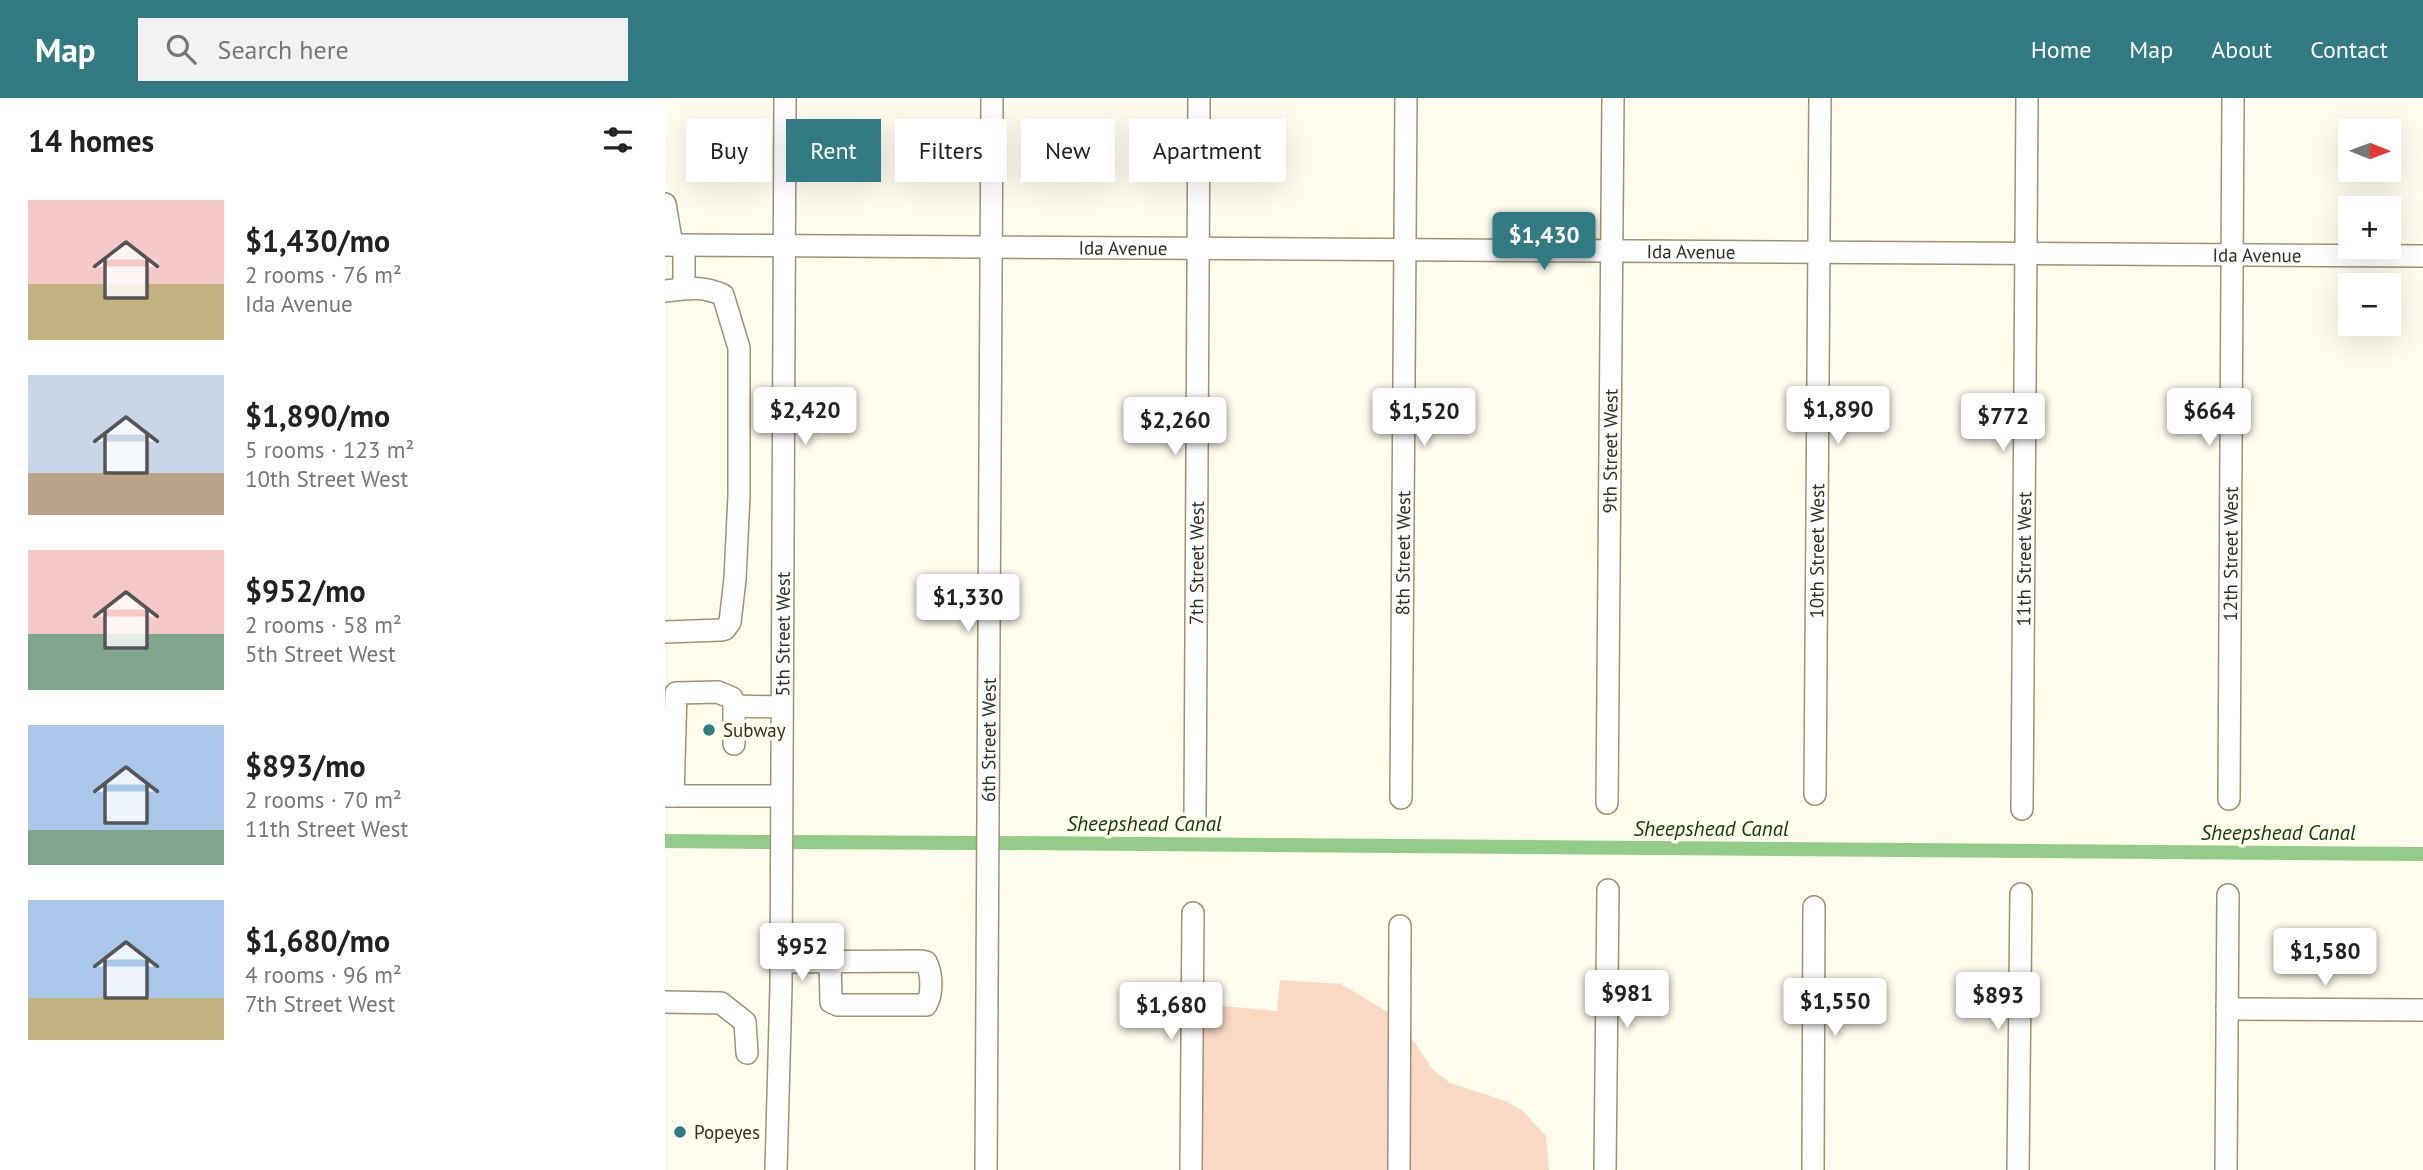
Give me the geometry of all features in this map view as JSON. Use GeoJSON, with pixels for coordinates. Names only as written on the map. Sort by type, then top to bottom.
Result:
{"type":"FeatureCollection","features":[{"type":"Feature","properties":{"kind":"street","name":"5th Street West"},"geometry":{"type":"LineString","coordinates":[[776,1170],[781,962],[785,98]]}},
{"type":"Feature","properties":{"kind":"street","name":"6th Street West"},"geometry":{"type":"LineString","coordinates":[[986,1170],[992,98]]}},
{"type":"Feature","properties":{"kind":"street","name":"7th Street West"},"geometry":{"type":"LineString","coordinates":[[1195,817],[1199,98]]}},
{"type":"Feature","properties":{"kind":"street","name":"8th Street West"},"geometry":{"type":"LineString","coordinates":[[1401,798],[1406,98]]}},
{"type":"Feature","properties":{"kind":"street","name":"9th Street West"},"geometry":{"type":"LineString","coordinates":[[1607,803],[1613,98]]}},
{"type":"Feature","properties":{"kind":"street","name":"10th Street West"},"geometry":{"type":"LineString","coordinates":[[1815,794],[1820,98]]}},
{"type":"Feature","properties":{"kind":"street","name":"11th Street West"},"geometry":{"type":"LineString","coordinates":[[2022,809],[2027,98]]}},
{"type":"Feature","properties":{"kind":"street","name":"12th Street West"},"geometry":{"type":"LineString","coordinates":[[2229,799],[2233,98]]}},
{"type":"Feature","properties":{"kind":"street"},"geometry":{"type":"LineString","coordinates":[[665,204],[674,245],[674,289],[711,290],[723,295],[739,348],[739,495],[730,622],[725,629],[665,632]]}},
{"type":"Feature","properties":{"kind":"street","name":"Ida Avenue"},"geometry":{"type":"LineString","coordinates":[[674,245],[2423,256]]}},
{"type":"Feature","properties":{"kind":"street"},"geometry":{"type":"LineString","coordinates":[[734,744],[732,698],[718,692],[676,693],[669,796],[781,796]]}},
{"type":"Feature","properties":{"kind":"street"},"geometry":{"type":"LineString","coordinates":[[734,706],[781,707]]}},
{"type":"Feature","properties":{"kind":"street"},"geometry":{"type":"LineString","coordinates":[[1605,1170],[1608,890]]}},
{"type":"Feature","properties":{"kind":"street"},"geometry":{"type":"LineString","coordinates":[[2018,1170],[2021,894]]}},
{"type":"Feature","properties":{"kind":"street"},"geometry":{"type":"LineString","coordinates":[[2226,1170],[2228,895]]}},
{"type":"Feature","properties":{"kind":"street"},"geometry":{"type":"LineString","coordinates":[[1813,1170],[1814,907]]}},
{"type":"Feature","properties":{"kind":"street"},"geometry":{"type":"LineString","coordinates":[[1191,1170],[1193,913]]}},
{"type":"Feature","properties":{"kind":"street"},"geometry":{"type":"LineString","coordinates":[[1399,1170],[1400,926]]}},
{"type":"Feature","properties":{"kind":"street"},"geometry":{"type":"LineString","coordinates":[[781,962],[830,962],[926,962],[930,969],[930,998],[926,1004],[838,1005],[831,1002],[830,962]]}},
{"type":"Feature","properties":{"kind":"street"},"geometry":{"type":"LineString","coordinates":[[665,1002],[721,1003],[745,1022],[747,1053]]}},
{"type":"Feature","properties":{"kind":"street"},"geometry":{"type":"LineString","coordinates":[[2227,1009],[2423,1010]]}},
{"type":"Feature","properties":{"kind":"shaded area"},"geometry":{"type":"Polygon","coordinates":[[[1280,980],[1341,984],[1399,1019],[1432,1069],[1450,1083],[1505,1101],[1522,1110],[1546,1136],[1549,1170],[1191,1170],[1192,1036],[1211,1005],[1277,1011],[1280,980]]]}},
{"type":"Feature","properties":{"kind":"waterway","name":"Sheepshead Canal"},"geometry":{"type":"LineString","coordinates":[[665,841],[769,842]]}},
{"type":"Feature","properties":{"kind":"waterway","name":"Sheepshead Canal"},"geometry":{"type":"LineString","coordinates":[[792,842],[976,843]]}},
{"type":"Feature","properties":{"kind":"waterway","name":"Sheepshead Canal"},"geometry":{"type":"LineString","coordinates":[[1000,843],[2423,854]]}},
{"type":"Feature","properties":{"kind":"place","name":"Subway"},"geometry":{"type":"Point","coordinates":[709,730]}},
{"type":"Feature","properties":{"kind":"place","name":"Popeyes"},"geometry":{"type":"Point","coordinates":[680,1132]}}]}
